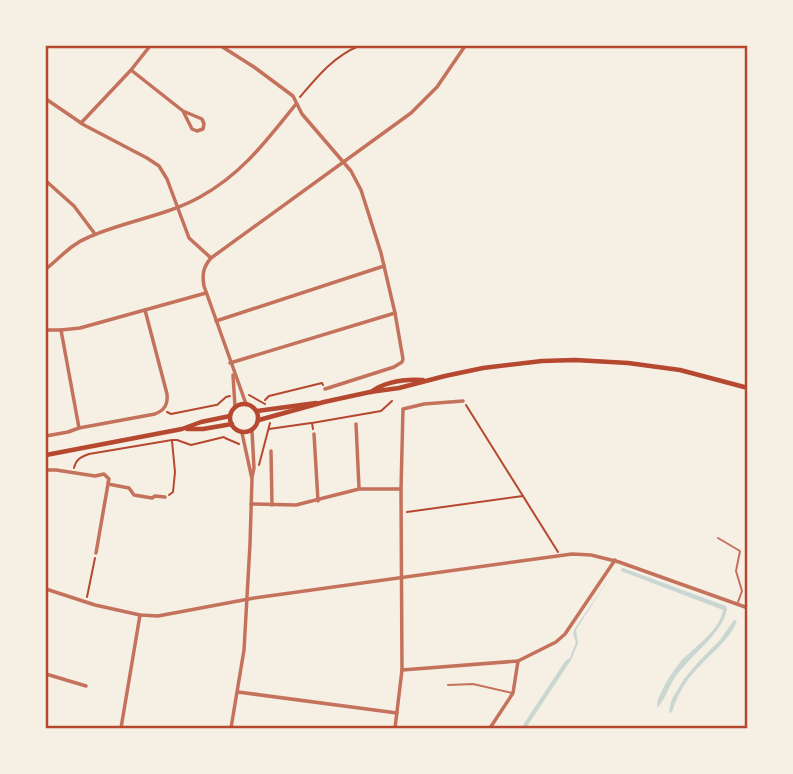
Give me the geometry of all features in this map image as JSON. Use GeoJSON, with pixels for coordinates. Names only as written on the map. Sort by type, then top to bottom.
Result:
{"type":"FeatureCollection","features":[{"type":"Feature","properties":{"kind":"main road"},"geometry":{"type":"LineString","coordinates":[[259,420],[324,402],[399,388],[425,380],[507,365],[542,362],[628,363],[680,370],[747,388]]}},
{"type":"Feature","properties":{"kind":"main road"},"geometry":{"type":"LineString","coordinates":[[257,411],[324,402]]}},
{"type":"Feature","properties":{"kind":"main road"},"geometry":{"type":"LineString","coordinates":[[246,404],[254,407],[259,420],[252,431],[242,433],[234,428],[230,416],[235,407],[246,404]]}},
{"type":"Feature","properties":{"kind":"main road"},"geometry":{"type":"LineString","coordinates":[[46,456],[182,429],[230,416]]}},
{"type":"Feature","properties":{"kind":"main road"},"geometry":{"type":"LineString","coordinates":[[182,429],[232,425]]}},
{"type":"Feature","properties":{"kind":"street"},"geometry":{"type":"LineString","coordinates":[[81,123],[150,46]]}},
{"type":"Feature","properties":{"kind":"street"},"geometry":{"type":"LineString","coordinates":[[221,46],[293,96],[305,118],[345,162],[361,190],[384,266],[395,313],[402,362],[394,367],[324,389]]}},
{"type":"Feature","properties":{"kind":"street"},"geometry":{"type":"LineString","coordinates":[[246,404],[206,293],[203,273],[207,263],[396,125],[437,87],[465,46]]}},
{"type":"Feature","properties":{"kind":"street"},"geometry":{"type":"LineString","coordinates":[[131,70],[183,111],[202,119],[203,129],[192,129],[183,111]]}},
{"type":"Feature","properties":{"kind":"street"},"geometry":{"type":"LineString","coordinates":[[46,99],[81,123],[155,162],[164,174],[189,238],[211,258]]}},
{"type":"Feature","properties":{"kind":"street"},"geometry":{"type":"LineString","coordinates":[[46,269],[76,243],[177,207],[201,197],[226,181],[244,166],[296,104]]}},
{"type":"Feature","properties":{"kind":"street"},"geometry":{"type":"LineString","coordinates":[[46,181],[74,206],[95,234]]}},
{"type":"Feature","properties":{"kind":"street"},"geometry":{"type":"LineString","coordinates":[[216,321],[384,266]]}},
{"type":"Feature","properties":{"kind":"street"},"geometry":{"type":"LineString","coordinates":[[46,330],[80,328],[206,293]]}},
{"type":"Feature","properties":{"kind":"street"},"geometry":{"type":"LineString","coordinates":[[46,436],[155,414],[164,409],[167,394],[145,310]]}},
{"type":"Feature","properties":{"kind":"street"},"geometry":{"type":"LineString","coordinates":[[230,363],[395,313]]}},
{"type":"Feature","properties":{"kind":"street"},"geometry":{"type":"LineString","coordinates":[[61,330],[79,428]]}},
{"type":"Feature","properties":{"kind":"street"},"geometry":{"type":"LineString","coordinates":[[234,373],[235,407]]}},
{"type":"Feature","properties":{"kind":"street"},"geometry":{"type":"LineString","coordinates":[[395,729],[402,670],[403,409],[463,401]]}},
{"type":"Feature","properties":{"kind":"street"},"geometry":{"type":"LineString","coordinates":[[356,424],[359,489]]}},
{"type":"Feature","properties":{"kind":"street"},"geometry":{"type":"LineString","coordinates":[[231,729],[244,650],[254,468],[252,431]]}},
{"type":"Feature","properties":{"kind":"street"},"geometry":{"type":"LineString","coordinates":[[242,433],[252,479]]}},
{"type":"Feature","properties":{"kind":"street"},"geometry":{"type":"LineString","coordinates":[[314,434],[317,500]]}},
{"type":"Feature","properties":{"kind":"street"},"geometry":{"type":"LineString","coordinates":[[271,451],[272,505]]}},
{"type":"Feature","properties":{"kind":"street"},"geometry":{"type":"LineString","coordinates":[[46,470],[95,476],[104,474],[109,479],[96,554]]}},
{"type":"Feature","properties":{"kind":"street"},"geometry":{"type":"LineString","coordinates":[[108,484],[129,488],[134,495],[164,497]]}},
{"type":"Feature","properties":{"kind":"street"},"geometry":{"type":"LineString","coordinates":[[251,504],[296,505],[359,489],[401,489]]}},
{"type":"Feature","properties":{"kind":"street"},"geometry":{"type":"LineString","coordinates":[[46,589],[86,602],[140,615],[158,616],[247,599],[572,554],[615,561],[747,608]]}},
{"type":"Feature","properties":{"kind":"street"},"geometry":{"type":"LineString","coordinates":[[402,670],[518,661],[565,634],[615,561]]}},
{"type":"Feature","properties":{"kind":"street"},"geometry":{"type":"LineString","coordinates":[[121,729],[140,615]]}},
{"type":"Feature","properties":{"kind":"street"},"geometry":{"type":"LineString","coordinates":[[490,729],[513,693],[518,661]]}},
{"type":"Feature","properties":{"kind":"street"},"geometry":{"type":"LineString","coordinates":[[46,674],[86,686]]}},
{"type":"Feature","properties":{"kind":"street"},"geometry":{"type":"LineString","coordinates":[[238,692],[397,713]]}},
{"type":"Feature","properties":{"kind":"lane"},"geometry":{"type":"LineString","coordinates":[[718,538],[740,551],[736,571],[742,591],[737,604]]}},
{"type":"Feature","properties":{"kind":"lane"},"geometry":{"type":"LineString","coordinates":[[448,685],[473,684],[513,693]]}},
{"type":"Feature","properties":{"kind":"path"},"geometry":{"type":"LineString","coordinates":[[296,104],[299,97],[328,66],[359,46]]}},
{"type":"Feature","properties":{"kind":"path"},"geometry":{"type":"LineString","coordinates":[[265,400],[269,396],[322,383],[324,389]]}},
{"type":"Feature","properties":{"kind":"path"},"geometry":{"type":"LineString","coordinates":[[247,393],[257,400]]}},
{"type":"Feature","properties":{"kind":"path"},"geometry":{"type":"LineString","coordinates":[[164,409],[171,414],[212,404],[217,406],[226,397]]}},
{"type":"Feature","properties":{"kind":"path"},"geometry":{"type":"LineString","coordinates":[[265,442],[269,429],[381,411],[393,401]]}},
{"type":"Feature","properties":{"kind":"path"},"geometry":{"type":"LineString","coordinates":[[463,401],[560,556]]}},
{"type":"Feature","properties":{"kind":"path"},"geometry":{"type":"LineString","coordinates":[[312,423],[314,434]]}},
{"type":"Feature","properties":{"kind":"path"},"geometry":{"type":"LineString","coordinates":[[74,473],[75,463],[83,456],[172,440],[191,445],[224,438],[222,433]]}},
{"type":"Feature","properties":{"kind":"path"},"geometry":{"type":"LineString","coordinates":[[164,497],[173,494],[174,489],[172,440]]}},
{"type":"Feature","properties":{"kind":"path"},"geometry":{"type":"LineString","coordinates":[[402,513],[524,496]]}},
{"type":"Feature","properties":{"kind":"path"},"geometry":{"type":"LineString","coordinates":[[86,602],[96,554]]}},
{"type":"Feature","properties":{"kind":"shaded area"},"geometry":{"type":"Polygon","coordinates":[[[623,568],[726,606],[727,609],[719,628],[680,670],[657,708],[659,697],[670,676],[682,660],[712,631],[723,610],[621,571],[623,568]]]}},
{"type":"Feature","properties":{"kind":"shaded area"},"geometry":{"type":"Polygon","coordinates":[[[609,578],[576,630],[578,643],[571,660],[526,728],[521,728],[566,660],[570,658],[576,642],[574,630],[609,578]]]}},
{"type":"Feature","properties":{"kind":"shaded area"},"geometry":{"type":"Polygon","coordinates":[[[734,620],[737,621],[729,635],[689,679],[670,713],[672,699],[684,679],[720,640],[734,620]]]}}]}
